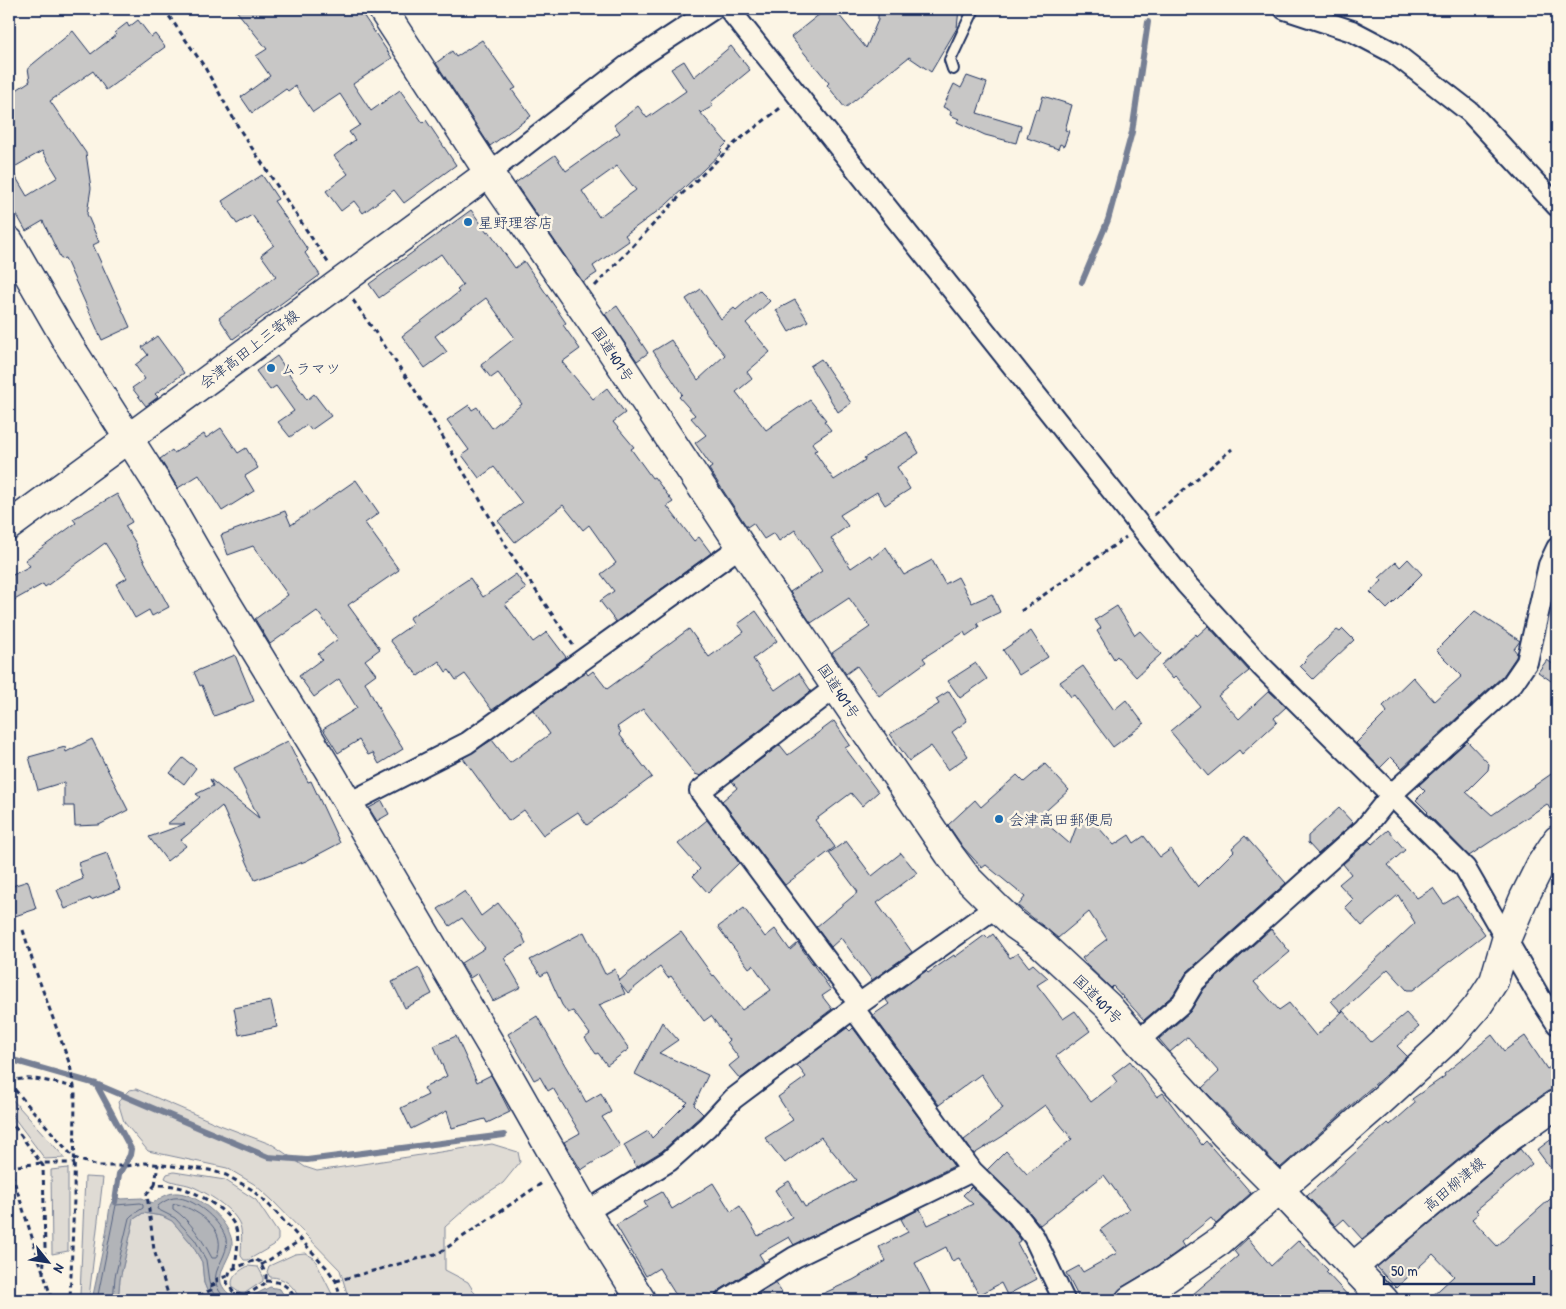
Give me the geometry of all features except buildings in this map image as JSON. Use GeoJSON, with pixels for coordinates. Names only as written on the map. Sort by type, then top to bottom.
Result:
{"type":"FeatureCollection","features":[{"type":"Feature","properties":{"kind":"main road","name":"国道401号"},"geometry":{"type":"LineString","coordinates":[[382,9],[489,173],[603,338],[836,687],[967,878],[1015,925],[1039,942],[1108,1006],[1224,1134],[1384,1300]]}},
{"type":"Feature","properties":{"kind":"main road","name":"会津高田上三寄線"},"geometry":{"type":"LineString","coordinates":[[9,526],[489,173]]}},
{"type":"Feature","properties":{"kind":"main road"},"geometry":{"type":"LineString","coordinates":[[9,241],[69,345],[129,439],[348,803],[563,1169],[586,1212],[641,1300]]}},
{"type":"Feature","properties":{"kind":"main road"},"geometry":{"type":"LineString","coordinates":[[1130,1300],[1167,1278],[1220,1241],[1381,1101],[1452,1036],[1477,1007],[1494,981],[1506,940],[1524,898],[1541,864],[1557,840]]}},
{"type":"Feature","properties":{"kind":"main road","name":"高田柳津線"},"geometry":{"type":"LineString","coordinates":[[1352,1267],[1510,1137],[1557,1104]]}},
{"type":"Feature","properties":{"kind":"street"},"geometry":{"type":"LineString","coordinates":[[489,173],[631,63],[713,9]]}},
{"type":"Feature","properties":{"kind":"street"},"geometry":{"type":"LineString","coordinates":[[729,9],[1187,585],[1261,666],[1465,868],[1557,1024]]}},
{"type":"Feature","properties":{"kind":"street"},"geometry":{"type":"LineString","coordinates":[[1285,9],[1352,31],[1394,53],[1470,112],[1557,206]]}},
{"type":"Feature","properties":{"kind":"street"},"geometry":{"type":"LineString","coordinates":[[348,803],[467,744],[741,546]]}},
{"type":"Feature","properties":{"kind":"street"},"geometry":{"type":"LineString","coordinates":[[1138,1041],[1182,1003],[1195,980],[1364,829],[1392,794],[1512,684],[1527,662],[1549,565],[1557,548]]}},
{"type":"Feature","properties":{"kind":"street"},"geometry":{"type":"LineString","coordinates":[[836,687],[700,791],[856,1006],[972,1171],[1018,1215],[1034,1237],[1064,1300]]}},
{"type":"Feature","properties":{"kind":"street"},"geometry":{"type":"LineString","coordinates":[[586,1212],[669,1161],[707,1127],[733,1099],[856,1006],[996,907]]}},
{"type":"Feature","properties":{"kind":"street"},"geometry":{"type":"LineString","coordinates":[[726,1300],[795,1257],[972,1171]]}},
{"type":"Feature","properties":{"kind":"lane"},"geometry":{"type":"LineString","coordinates":[[953,69],[950,60],[974,9]]}},
{"type":"Feature","properties":{"kind":"path"},"geometry":{"type":"LineString","coordinates":[[164,9],[204,66],[240,130],[340,282],[413,387],[509,551],[583,659]]}},
{"type":"Feature","properties":{"kind":"path"},"geometry":{"type":"LineString","coordinates":[[594,287],[682,194],[729,150],[798,95]]}},
{"type":"Feature","properties":{"kind":"path"},"geometry":{"type":"LineString","coordinates":[[22,930],[70,1065],[75,1087],[75,1163],[70,1300]]}},
{"type":"Feature","properties":{"kind":"path"},"geometry":{"type":"LineString","coordinates":[[75,1087],[28,1079],[16,1079],[9,1083],[74,1158],[98,1166],[111,1167],[145,1163],[209,1170],[239,1181],[251,1188],[326,1267],[336,1281],[341,1300]]}},
{"type":"Feature","properties":{"kind":"path"},"geometry":{"type":"LineString","coordinates":[[9,1119],[43,1166],[44,1274]]}},
{"type":"Feature","properties":{"kind":"path"},"geometry":{"type":"LineString","coordinates":[[52,1300],[9,1166],[41,1163],[75,1163]]}},
{"type":"Feature","properties":{"kind":"path"},"geometry":{"type":"LineString","coordinates":[[158,1164],[155,1185],[146,1194],[154,1250],[170,1300]]}},
{"type":"Feature","properties":{"kind":"path"},"geometry":{"type":"LineString","coordinates":[[336,1281],[439,1253],[563,1169]]}},
{"type":"Feature","properties":{"kind":"path"},"geometry":{"type":"LineString","coordinates":[[155,1185],[178,1187],[207,1199],[232,1220],[236,1228],[238,1241],[235,1268]]}},
{"type":"Feature","properties":{"kind":"path"},"geometry":{"type":"LineString","coordinates":[[261,1264],[301,1240]]}},
{"type":"Feature","properties":{"kind":"path"},"geometry":{"type":"LineString","coordinates":[[191,1300],[211,1290],[210,1286],[218,1283],[217,1279],[226,1276],[230,1270],[256,1260],[261,1264],[266,1275],[266,1281],[248,1294],[238,1295],[229,1288],[226,1276]]}},
{"type":"Feature","properties":{"kind":"path"},"geometry":{"type":"LineString","coordinates":[[266,1281],[282,1282],[292,1292],[296,1300]]}},
{"type":"Feature","properties":{"kind":"shaded area"},"geometry":{"type":"Polygon","coordinates":[[[136,1089],[220,1125],[273,1145],[305,1167],[317,1171],[492,1144],[518,1152],[520,1162],[503,1183],[473,1202],[445,1227],[445,1270],[468,1282],[479,1300],[349,1300],[340,1270],[254,1184],[227,1168],[148,1151],[124,1122],[118,1102],[129,1090],[136,1089]]]}},
{"type":"Feature","properties":{"kind":"shaded area"},"geometry":{"type":"Polygon","coordinates":[[[10,1097],[65,1158],[45,1159],[9,1111],[10,1097]]]}},
{"type":"Feature","properties":{"kind":"shaded area"},"geometry":{"type":"Polygon","coordinates":[[[68,1168],[68,1251],[52,1254],[51,1170],[68,1168]]]}},
{"type":"Feature","properties":{"kind":"shaded area"},"geometry":{"type":"Polygon","coordinates":[[[174,1172],[225,1180],[256,1200],[278,1233],[278,1240],[274,1245],[248,1260],[244,1260],[241,1256],[242,1237],[237,1219],[226,1207],[204,1192],[165,1178],[167,1174],[174,1172]]]}},
{"type":"Feature","properties":{"kind":"shaded area"},"geometry":{"type":"Polygon","coordinates":[[[85,1177],[103,1178],[89,1297],[80,1295],[85,1177]]]}},
{"type":"Feature","properties":{"kind":"shaded area"},"geometry":{"type":"Polygon","coordinates":[[[143,1213],[162,1216],[172,1221],[191,1243],[202,1262],[204,1283],[211,1300],[118,1300],[120,1279],[134,1219],[143,1213]]]}},
{"type":"Feature","properties":{"kind":"shaded area"},"geometry":{"type":"Polygon","coordinates":[[[305,1253],[314,1258],[335,1300],[300,1300],[295,1290],[288,1283],[275,1277],[270,1277],[267,1272],[269,1266],[295,1254],[305,1253]]]}},
{"type":"Feature","properties":{"kind":"shaded area"},"geometry":{"type":"Polygon","coordinates":[[[248,1266],[258,1267],[263,1276],[263,1281],[245,1293],[240,1293],[233,1288],[232,1281],[238,1272],[248,1266]]]}},
{"type":"Feature","properties":{"kind":"water"},"geometry":{"type":"Polygon","coordinates":[[[118,1193],[118,1198],[121,1199],[142,1198],[153,1203],[168,1194],[178,1193],[204,1204],[221,1220],[231,1237],[231,1251],[221,1274],[221,1283],[226,1291],[240,1300],[211,1300],[204,1283],[202,1262],[191,1243],[172,1221],[162,1216],[143,1213],[134,1219],[120,1279],[118,1300],[92,1300],[110,1206],[115,1195],[118,1193]]]}},
{"type":"Feature","properties":{"kind":"water"},"geometry":{"type":"Polygon","coordinates":[[[270,1287],[280,1289],[287,1300],[244,1300],[270,1287]]]}},
{"type":"Feature","properties":{"kind":"waterway"},"geometry":{"type":"LineString","coordinates":[[1082,282],[1108,220],[1132,132],[1148,22]]}},
{"type":"Feature","properties":{"kind":"waterway"},"geometry":{"type":"LineString","coordinates":[[9,1059],[96,1084],[268,1157],[307,1160],[504,1135]]}},
{"type":"Feature","properties":{"kind":"waterway"},"geometry":{"type":"LineString","coordinates":[[96,1084],[131,1149],[130,1155],[119,1174],[115,1202]]}},
{"type":"Feature","properties":{"kind":"place","name":"星野理容店"},"geometry":{"type":"Point","coordinates":[468,222]}},
{"type":"Feature","properties":{"kind":"place","name":"ムラマツ"},"geometry":{"type":"Point","coordinates":[271,368]}},
{"type":"Feature","properties":{"kind":"place","name":"会津高田郵便局"},"geometry":{"type":"Point","coordinates":[999,819]}}]}
